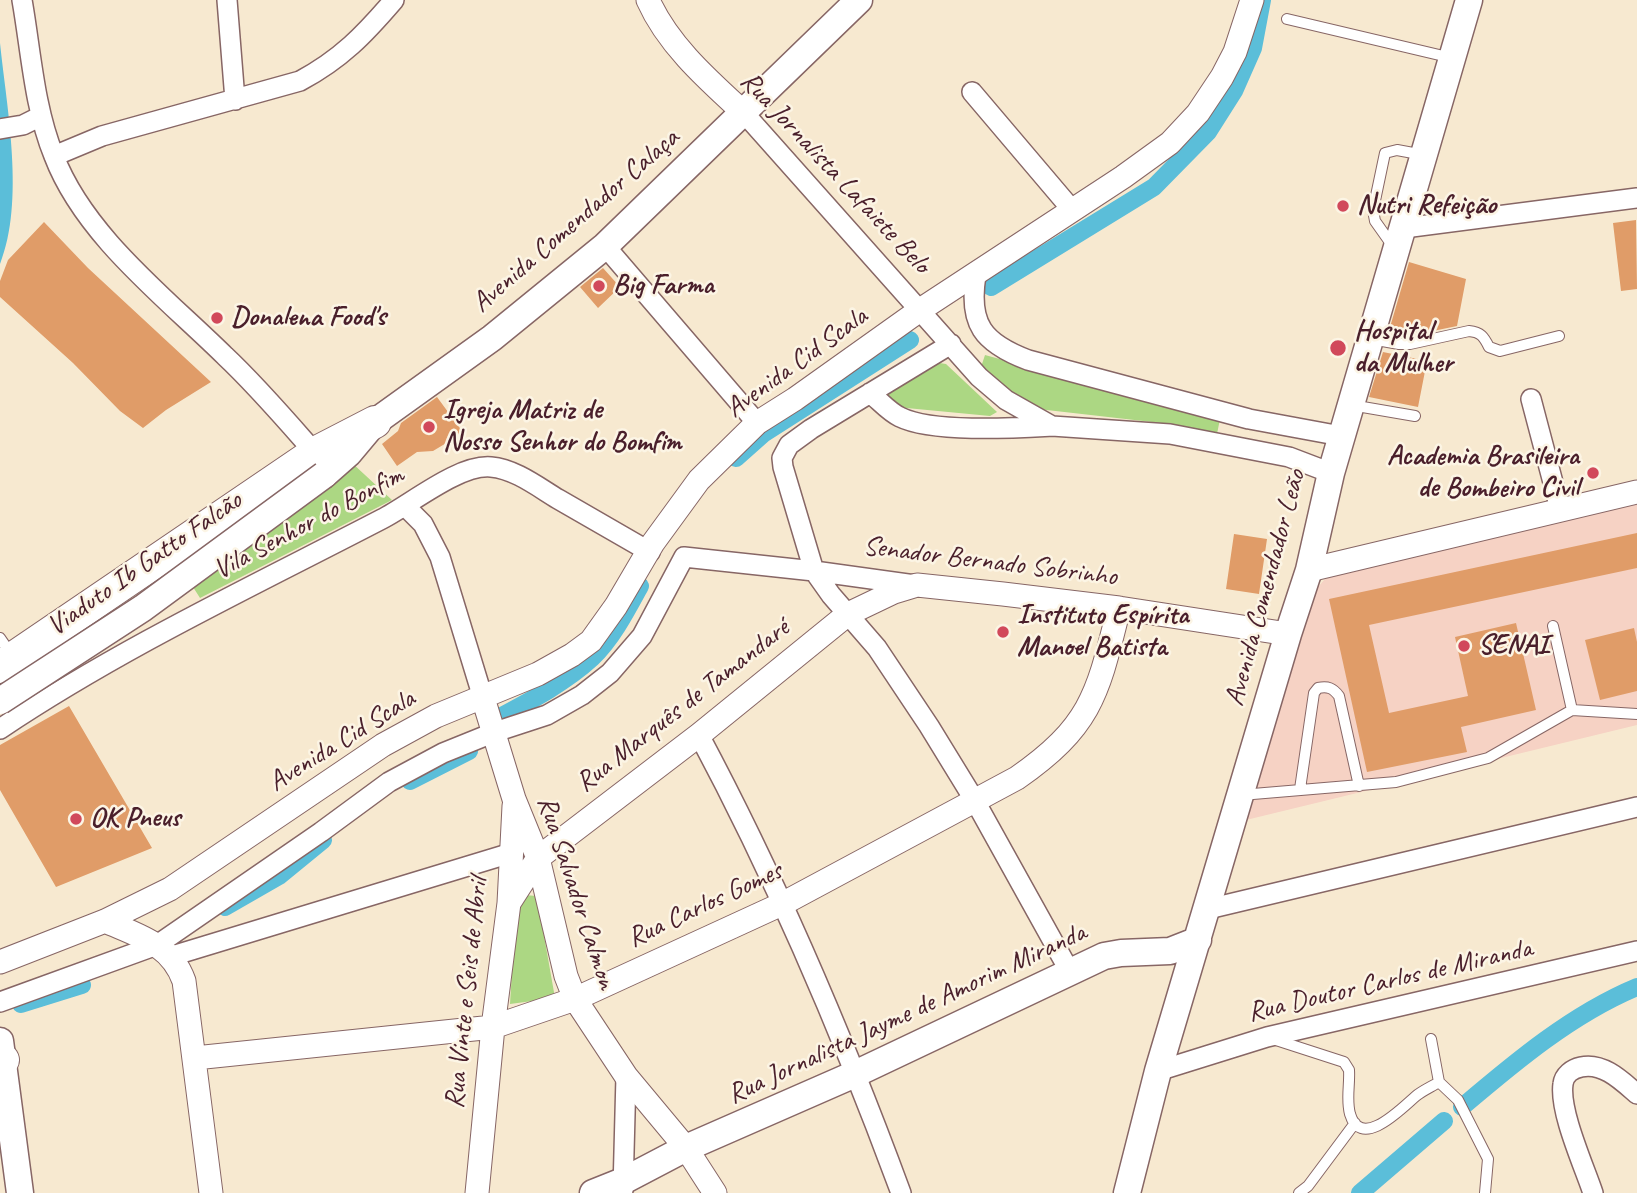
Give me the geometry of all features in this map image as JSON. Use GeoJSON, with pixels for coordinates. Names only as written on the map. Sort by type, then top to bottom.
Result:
{"type":"FeatureCollection","features":[{"type":"Feature","properties":{"kind":"highway"},"geometry":{"type":"LineString","coordinates":[[10,653],[99,602],[319,464],[375,422]]}},
{"type":"Feature","properties":{"kind":"main road","name":"Avenida Comendador Calaça"},"geometry":{"type":"LineString","coordinates":[[375,422],[492,338],[605,246],[859,0]]}},
{"type":"Feature","properties":{"kind":"main road","name":"Avenida Comendador Leão"},"geometry":{"type":"LineString","coordinates":[[1127,1193],[1158,1071],[1288,634],[1310,570],[1341,436],[1469,0]]}},
{"type":"Feature","properties":{"kind":"main road","name":"Viaduto Ib Gatto Falcão"},"geometry":{"type":"LineString","coordinates":[[0,701],[143,608],[319,464]]}},
{"type":"Feature","properties":{"kind":"main road","name":"Rua Jornalista Jayme de Amorim Miranda"},"geometry":{"type":"LineString","coordinates":[[593,1193],[623,1187],[686,1149],[855,1074],[1104,956],[1170,951],[1198,940]]}},
{"type":"Feature","properties":{"kind":"main road"},"geometry":{"type":"LineString","coordinates":[[1,1053],[20,1193]]}},
{"type":"Feature","properties":{"kind":"street"},"geometry":{"type":"LineString","coordinates":[[22,0],[41,116],[54,156],[71,192],[99,233],[247,377],[319,464]]}},
{"type":"Feature","properties":{"kind":"street"},"geometry":{"type":"LineString","coordinates":[[227,0],[234,100]]}},
{"type":"Feature","properties":{"kind":"street"},"geometry":{"type":"LineString","coordinates":[[54,156],[102,136],[300,81],[327,67],[345,52],[394,0]]}},
{"type":"Feature","properties":{"kind":"street","name":"Rua Jornalista Lafaiete Belo"},"geometry":{"type":"LineString","coordinates":[[648,0],[664,30],[705,77],[737,120],[920,310],[991,388],[1006,400],[1052,426]]}},
{"type":"Feature","properties":{"kind":"street","name":"Avenida Cid Scala"},"geometry":{"type":"LineString","coordinates":[[0,962],[106,921],[170,889],[383,745],[436,716],[538,674],[591,641],[616,606],[653,543],[699,480],[757,424],[920,310],[1073,211],[1170,143],[1198,113],[1222,77],[1235,52],[1252,0]]}},
{"type":"Feature","properties":{"kind":"street"},"geometry":{"type":"LineString","coordinates":[[972,92],[1073,211]]}},
{"type":"Feature","properties":{"kind":"street"},"geometry":{"type":"LineString","coordinates":[[5,128],[23,125],[41,116]]}},
{"type":"Feature","properties":{"kind":"street"},"geometry":{"type":"LineString","coordinates":[[1400,240],[1637,198]]}},
{"type":"Feature","properties":{"kind":"street"},"geometry":{"type":"LineString","coordinates":[[605,246],[757,424]]}},
{"type":"Feature","properties":{"kind":"street"},"geometry":{"type":"LineString","coordinates":[[976,275],[973,293],[982,330],[992,344],[1006,352],[1249,419],[1341,436]]}},
{"type":"Feature","properties":{"kind":"street"},"geometry":{"type":"LineString","coordinates":[[951,344],[789,445],[782,458],[783,467],[814,571],[877,648],[975,800],[1070,972]]}},
{"type":"Feature","properties":{"kind":"street"},"geometry":{"type":"LineString","coordinates":[[870,393],[900,417],[922,424],[1007,429],[1052,426],[1170,434],[1289,457],[1331,473]]}},
{"type":"Feature","properties":{"kind":"street"},"geometry":{"type":"LineString","coordinates":[[1531,399],[1560,509]]}},
{"type":"Feature","properties":{"kind":"street"},"geometry":{"type":"LineString","coordinates":[[1243,448],[1249,419]]}},
{"type":"Feature","properties":{"kind":"street","name":"Vila Senhor do Bonfim"},"geometry":{"type":"LineString","coordinates":[[0,729],[60,689],[221,600],[406,507],[461,473],[481,467],[494,467],[521,477],[650,552]]}},
{"type":"Feature","properties":{"kind":"street"},"geometry":{"type":"LineString","coordinates":[[1310,570],[1637,492]]}},
{"type":"Feature","properties":{"kind":"street"},"geometry":{"type":"LineString","coordinates":[[406,507],[423,524],[440,557],[483,698]]}},
{"type":"Feature","properties":{"kind":"street","name":"Senador Bernado Sobrinho"},"geometry":{"type":"LineString","coordinates":[[495,732],[547,715],[582,695],[610,674],[642,636],[684,556],[1119,608],[1288,634]]}},
{"type":"Feature","properties":{"kind":"street","name":"Rua Marquês de Tamandaré"},"geometry":{"type":"LineString","coordinates":[[509,903],[538,858],[699,735],[848,614],[894,592],[917,585]]}},
{"type":"Feature","properties":{"kind":"street","name":"Rua Carlos Gomes"},"geometry":{"type":"LineString","coordinates":[[195,1058],[493,1027],[575,999],[784,903],[1017,778],[1041,761],[1080,722],[1091,703],[1102,676],[1119,608]]}},
{"type":"Feature","properties":{"kind":"street"},"geometry":{"type":"LineString","coordinates":[[10,653],[60,689]]}},
{"type":"Feature","properties":{"kind":"street","name":"Rua Salvador Calmon"},"geometry":{"type":"LineString","coordinates":[[483,698],[514,799],[538,858],[566,976],[575,999],[626,1076],[686,1149],[715,1193]]}},
{"type":"Feature","properties":{"kind":"street"},"geometry":{"type":"LineString","coordinates":[[164,950],[388,782],[443,753],[495,732]]}},
{"type":"Feature","properties":{"kind":"street"},"geometry":{"type":"LineString","coordinates":[[699,735],[784,903],[901,1193]]}},
{"type":"Feature","properties":{"kind":"street","name":"Rua Vinte e Seis de Abril"},"geometry":{"type":"LineString","coordinates":[[477,1193],[493,1027],[509,903],[514,799]]}},
{"type":"Feature","properties":{"kind":"street"},"geometry":{"type":"LineString","coordinates":[[1208,909],[1637,807]]}},
{"type":"Feature","properties":{"kind":"street"},"geometry":{"type":"LineString","coordinates":[[0,1002],[164,950],[511,853]]}},
{"type":"Feature","properties":{"kind":"street"},"geometry":{"type":"LineString","coordinates":[[106,921],[164,950],[180,968],[195,1058],[211,1193]]}},
{"type":"Feature","properties":{"kind":"street","name":"Rua Doutor Carlos de Miranda"},"geometry":{"type":"LineString","coordinates":[[1158,1071],[1267,1037],[1637,951]]}},
{"type":"Feature","properties":{"kind":"street"},"geometry":{"type":"LineString","coordinates":[[1593,1193],[1568,1121],[1563,1083],[1567,1075],[1576,1068],[1586,1066],[1614,1074],[1637,1094]]}},
{"type":"Feature","properties":{"kind":"street"},"geometry":{"type":"LineString","coordinates":[[623,1187],[626,1076]]}},
{"type":"Feature","properties":{"kind":"lane"},"geometry":{"type":"LineString","coordinates":[[1287,19],[1452,59]]}},
{"type":"Feature","properties":{"kind":"lane"},"geometry":{"type":"LineString","coordinates":[[1400,240],[1375,221],[1373,210],[1385,153],[1397,150],[1424,155]]}},
{"type":"Feature","properties":{"kind":"lane"},"geometry":{"type":"LineString","coordinates":[[1370,339],[1410,344],[1476,331],[1482,334],[1489,347],[1500,351],[1559,336]]}},
{"type":"Feature","properties":{"kind":"lane"},"geometry":{"type":"LineString","coordinates":[[1351,405],[1415,416]]}},
{"type":"Feature","properties":{"kind":"lane"},"geometry":{"type":"LineString","coordinates":[[1553,626],[1572,710]]}},
{"type":"Feature","properties":{"kind":"lane"},"geometry":{"type":"LineString","coordinates":[[1300,789],[1314,693],[1318,688],[1326,687],[1333,689],[1339,696],[1359,786]]}},
{"type":"Feature","properties":{"kind":"lane"},"geometry":{"type":"LineString","coordinates":[[1241,795],[1396,782],[1488,758],[1572,710],[1637,714]]}},
{"type":"Feature","properties":{"kind":"lane"},"geometry":{"type":"LineString","coordinates":[[1267,1037],[1343,1062],[1349,1070],[1347,1097],[1350,1115],[1355,1123],[1363,1127],[1375,1127],[1390,1120],[1419,1094],[1439,1082]]}},
{"type":"Feature","properties":{"kind":"lane"},"geometry":{"type":"LineString","coordinates":[[1431,1039],[1439,1082],[1458,1100],[1488,1160],[1485,1193]]}},
{"type":"Feature","properties":{"kind":"lane"},"geometry":{"type":"LineString","coordinates":[[1299,1193],[1308,1186],[1355,1123]]}},
{"type":"Feature","properties":{"kind":"shaded area","name":"SENAI"},"geometry":{"type":"Polygon","coordinates":[[[1637,500],[1637,725],[1246,820],[1305,602],[1325,579],[1350,569],[1637,500]]]}},
{"type":"Feature","properties":{"kind":"green space"},"geometry":{"type":"Polygon","coordinates":[[[985,355],[1220,419],[1217,434],[1152,422],[1038,409],[998,391],[980,370],[985,355]]]}},
{"type":"Feature","properties":{"kind":"green space"},"geometry":{"type":"Polygon","coordinates":[[[933,362],[946,364],[997,412],[990,416],[896,407],[885,398],[884,388],[933,362]]]}},
{"type":"Feature","properties":{"kind":"green space"},"geometry":{"type":"Polygon","coordinates":[[[351,462],[392,500],[200,598],[193,587],[351,462]]]}},
{"type":"Feature","properties":{"kind":"green space"},"geometry":{"type":"Polygon","coordinates":[[[524,895],[537,896],[555,998],[510,1004],[516,906],[524,895]]]}},
{"type":"Feature","properties":{"kind":"water"},"geometry":{"type":"Polygon","coordinates":[[[0,43],[10,126],[13,184],[12,212],[0,264],[0,43]]]}},
{"type":"Feature","properties":{"kind":"building"},"geometry":{"type":"Polygon","coordinates":[[[1636,220],[1637,289],[1621,291],[1613,223],[1636,220]]]}},
{"type":"Feature","properties":{"kind":"building"},"geometry":{"type":"Polygon","coordinates":[[[44,222],[88,268],[211,382],[143,428],[120,411],[73,363],[0,297],[0,281],[8,260],[44,222]]]}},
{"type":"Feature","properties":{"kind":"building"},"geometry":{"type":"Polygon","coordinates":[[[1409,262],[1466,279],[1457,326],[1404,337],[1388,334],[1409,262]]]}},
{"type":"Feature","properties":{"kind":"building","name":"Big Farma"},"geometry":{"type":"Polygon","coordinates":[[[603,268],[620,287],[598,308],[580,287],[603,268]]]}},
{"type":"Feature","properties":{"kind":"building"},"geometry":{"type":"Polygon","coordinates":[[[1383,352],[1427,361],[1418,407],[1369,397],[1383,352]]]}},
{"type":"Feature","properties":{"kind":"building","name":"Igreja Matriz de Nosso Senhor do Bomfim"},"geometry":{"type":"Polygon","coordinates":[[[437,397],[462,431],[449,444],[448,442],[433,451],[417,452],[397,466],[382,444],[398,431],[401,423],[437,397]]]}},
{"type":"Feature","properties":{"kind":"building"},"geometry":{"type":"Polygon","coordinates":[[[1637,533],[1637,568],[1369,625],[1389,713],[1468,696],[1455,637],[1516,623],[1536,710],[1461,727],[1467,752],[1367,772],[1329,599],[1637,533]]]}},
{"type":"Feature","properties":{"kind":"building"},"geometry":{"type":"Polygon","coordinates":[[[1234,534],[1267,539],[1259,594],[1226,589],[1234,534]]]}},
{"type":"Feature","properties":{"kind":"building"},"geometry":{"type":"Polygon","coordinates":[[[1634,628],[1637,642],[1637,691],[1600,700],[1585,640],[1634,628]]]}},
{"type":"Feature","properties":{"kind":"building","name":"OK Pneus"},"geometry":{"type":"Polygon","coordinates":[[[69,706],[152,848],[56,887],[0,790],[0,745],[69,706]]]}},
{"type":"Feature","properties":{"kind":"waterway"},"geometry":{"type":"LineString","coordinates":[[991,287],[1154,187],[1208,132],[1234,91],[1253,48],[1262,0]]}},
{"type":"Feature","properties":{"kind":"waterway"},"geometry":{"type":"LineString","coordinates":[[736,458],[763,434],[910,340]]}},
{"type":"Feature","properties":{"kind":"waterway"},"geometry":{"type":"LineString","coordinates":[[500,717],[560,683],[592,658],[613,633],[640,586]]}},
{"type":"Feature","properties":{"kind":"waterway"},"geometry":{"type":"LineString","coordinates":[[410,781],[469,751]]}},
{"type":"Feature","properties":{"kind":"waterway"},"geometry":{"type":"LineString","coordinates":[[225,907],[279,876],[323,840]]}},
{"type":"Feature","properties":{"kind":"waterway"},"geometry":{"type":"LineString","coordinates":[[21,1004],[82,985]]}},
{"type":"Feature","properties":{"kind":"waterway"},"geometry":{"type":"LineString","coordinates":[[1462,1107],[1567,1025],[1637,987]]}},
{"type":"Feature","properties":{"kind":"waterway"},"geometry":{"type":"LineString","coordinates":[[1360,1193],[1444,1121]]}},
{"type":"Feature","properties":{"kind":"place","name":"Nutri Refeição"},"geometry":{"type":"Point","coordinates":[1343,206]}},
{"type":"Feature","properties":{"kind":"place","name":"Big Farma"},"geometry":{"type":"Point","coordinates":[599,286]}},
{"type":"Feature","properties":{"kind":"place","name":"Donalena Food's"},"geometry":{"type":"Point","coordinates":[217,318]}},
{"type":"Feature","properties":{"kind":"place","name":"Hospital da Mulher"},"geometry":{"type":"Point","coordinates":[1338,348]}},
{"type":"Feature","properties":{"kind":"place","name":"Igreja Matriz de Nosso Senhor do Bomfim"},"geometry":{"type":"Point","coordinates":[429,427]}},
{"type":"Feature","properties":{"kind":"place","name":"Academia Brasileira de Bombeiro Civil"},"geometry":{"type":"Point","coordinates":[1593,473]}},
{"type":"Feature","properties":{"kind":"place","name":"Instituto Espírita Manoel Batista"},"geometry":{"type":"Point","coordinates":[1003,632]}},
{"type":"Feature","properties":{"kind":"place","name":"SENAI"},"geometry":{"type":"Point","coordinates":[1464,646]}},
{"type":"Feature","properties":{"kind":"place","name":"OK Pneus"},"geometry":{"type":"Point","coordinates":[76,819]}}]}
